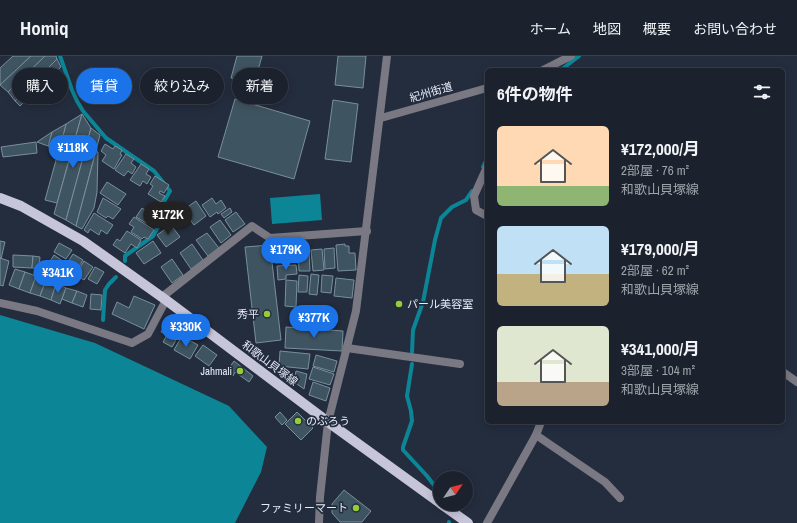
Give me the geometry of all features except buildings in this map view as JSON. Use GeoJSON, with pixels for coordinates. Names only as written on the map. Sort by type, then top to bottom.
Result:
{"type":"FeatureCollection","features":[{"type":"Feature","properties":{"kind":"main road","name":"和歌山貝塚線"},"geometry":{"type":"LineString","coordinates":[[0,198],[21,206],[83,241],[164,299],[328,422],[433,498]]}},
{"type":"Feature","properties":{"kind":"main road","name":"和歌山貝塚線"},"geometry":{"type":"LineString","coordinates":[[451,511],[468,523]]}},
{"type":"Feature","properties":{"kind":"street"},"geometry":{"type":"LineString","coordinates":[[319,523],[320,497],[328,422],[356,311],[388,56]]}},
{"type":"Feature","properties":{"kind":"street"},"geometry":{"type":"LineString","coordinates":[[547,68],[571,56]]}},
{"type":"Feature","properties":{"kind":"street","name":"紀州街道"},"geometry":{"type":"LineString","coordinates":[[381,118],[485,89]]}},
{"type":"Feature","properties":{"kind":"street"},"geometry":{"type":"LineString","coordinates":[[485,171],[474,196],[476,210],[485,215]]}},
{"type":"Feature","properties":{"kind":"street"},"geometry":{"type":"LineString","coordinates":[[0,303],[37,311],[132,343],[148,334],[164,299],[252,226],[270,238],[367,231]]}},
{"type":"Feature","properties":{"kind":"street"},"geometry":{"type":"LineString","coordinates":[[347,348],[460,364]]}},
{"type":"Feature","properties":{"kind":"street"},"geometry":{"type":"LineString","coordinates":[[785,373],[797,382]]}},
{"type":"Feature","properties":{"kind":"street"},"geometry":{"type":"LineString","coordinates":[[487,523],[536,435],[540,424]]}},
{"type":"Feature","properties":{"kind":"street"},"geometry":{"type":"LineString","coordinates":[[536,435],[605,482],[620,498]]}},
{"type":"Feature","properties":{"kind":"water"},"geometry":{"type":"Polygon","coordinates":[[[320,194],[322,220],[272,224],[270,198],[320,194]]]}},
{"type":"Feature","properties":{"kind":"water"},"geometry":{"type":"Polygon","coordinates":[[[0,315],[95,343],[229,406],[267,447],[261,472],[235,523],[0,523],[0,315]]]}},
{"type":"Feature","properties":{"kind":"waterway"},"geometry":{"type":"LineString","coordinates":[[60,56],[72,90],[83,111],[106,138],[154,171],[170,191],[162,205],[160,223],[153,236],[125,256],[125,261]]}},
{"type":"Feature","properties":{"kind":"waterway"},"geometry":{"type":"LineString","coordinates":[[564,68],[579,56]]}},
{"type":"Feature","properties":{"kind":"waterway"},"geometry":{"type":"LineString","coordinates":[[483,167],[485,163]]}},
{"type":"Feature","properties":{"kind":"waterway"},"geometry":{"type":"LineString","coordinates":[[412,352],[413,330],[423,302],[435,240],[441,218],[452,207],[466,200],[472,191]]}},
{"type":"Feature","properties":{"kind":"waterway"},"geometry":{"type":"LineString","coordinates":[[103,320],[105,290],[116,277]]}},
{"type":"Feature","properties":{"kind":"waterway"},"geometry":{"type":"LineString","coordinates":[[412,364],[407,396],[412,421],[403,450],[433,484]]}},
{"type":"Feature","properties":{"kind":"place","name":"パール美容室"},"geometry":{"type":"Point","coordinates":[399,304]}},
{"type":"Feature","properties":{"kind":"place","name":"秀平"},"geometry":{"type":"Point","coordinates":[267,314]}},
{"type":"Feature","properties":{"kind":"place","name":"Jahmali"},"geometry":{"type":"Point","coordinates":[240,371]}},
{"type":"Feature","properties":{"kind":"place","name":"のぶろう"},"geometry":{"type":"Point","coordinates":[298,421]}},
{"type":"Feature","properties":{"kind":"place","name":"ファミリーマート"},"geometry":{"type":"Point","coordinates":[356,508]}}]}
